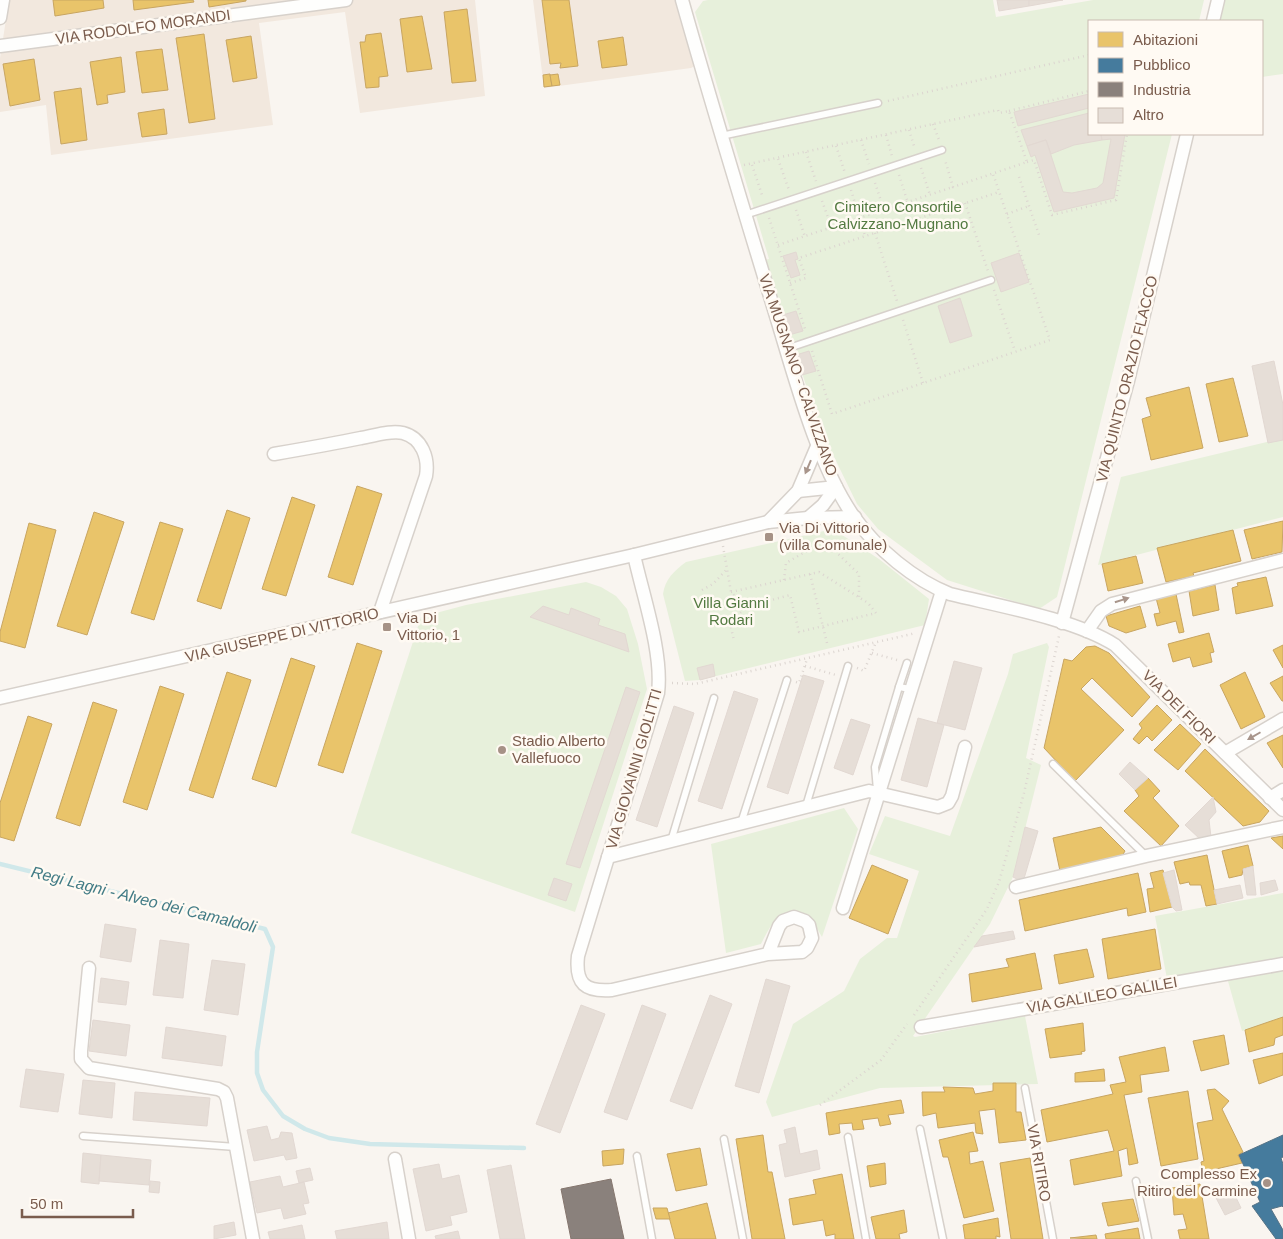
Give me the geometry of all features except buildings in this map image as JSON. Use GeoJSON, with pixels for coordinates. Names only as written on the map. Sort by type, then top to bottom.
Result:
{"type":"FeatureCollection","features":[{"type":"Feature","properties":{"kind":"street"},"geometry":{"type":"LineString","coordinates":[[0,18],[3,0]]}},
{"type":"Feature","properties":{"kind":"street","name":"VIA RODOLFO MORANDI"},"geometry":{"type":"LineString","coordinates":[[0,46],[346,0]]}},
{"type":"Feature","properties":{"kind":"street","name":"VIA MUGNANO - CALVIZZANO"},"geometry":{"type":"LineString","coordinates":[[682,0],[786,349],[818,444],[836,487],[855,518],[883,549],[927,584],[942,591],[1062,623]]}},
{"type":"Feature","properties":{"kind":"street"},"geometry":{"type":"LineString","coordinates":[[1213,20],[1218,0]]}},
{"type":"Feature","properties":{"kind":"street","name":"VIA QUINTO ORAZIO FLACCO"},"geometry":{"type":"LineString","coordinates":[[1062,623],[1128,381],[1187,135]]}},
{"type":"Feature","properties":{"kind":"street"},"geometry":{"type":"LineString","coordinates":[[274,454],[392,433],[402,433],[412,437],[426,454],[428,465],[426,476],[380,612]]}},
{"type":"Feature","properties":{"kind":"street"},"geometry":{"type":"LineString","coordinates":[[768,522],[798,491],[818,444]]}},
{"type":"Feature","properties":{"kind":"street"},"geometry":{"type":"LineString","coordinates":[[798,491],[836,487]]}},
{"type":"Feature","properties":{"kind":"street"},"geometry":{"type":"LineString","coordinates":[[808,518],[823,505],[836,487]]}},
{"type":"Feature","properties":{"kind":"street","name":"VIA GIUSEPPE DI VITTORIO"},"geometry":{"type":"LineString","coordinates":[[0,698],[634,555],[768,522],[808,518],[855,518]]}},
{"type":"Feature","properties":{"kind":"street","name":"VIA GIOVANNI GIOLITTI"},"geometry":{"type":"LineString","coordinates":[[634,555],[656,652],[660,681],[655,708],[578,956],[576,966],[580,979],[583,985],[590,990],[612,990],[768,954]]}},
{"type":"Feature","properties":{"kind":"street"},"geometry":{"type":"LineString","coordinates":[[1087,631],[1101,611],[1126,599],[1283,560]]}},
{"type":"Feature","properties":{"kind":"street"},"geometry":{"type":"LineString","coordinates":[[843,908],[878,792],[905,688],[930,630],[942,591]]}},
{"type":"Feature","properties":{"kind":"street","name":"VIA DEI FIORI"},"geometry":{"type":"LineString","coordinates":[[1062,623],[1102,637],[1130,658],[1283,810]]}},
{"type":"Feature","properties":{"kind":"street"},"geometry":{"type":"LineString","coordinates":[[1225,753],[1283,719]]}},
{"type":"Feature","properties":{"kind":"street","name":"VIA GIOVANNI GIOLITTI"},"geometry":{"type":"LineString","coordinates":[[608,857],[862,792],[878,792],[933,808],[944,805],[952,796],[965,747]]}},
{"type":"Feature","properties":{"kind":"street"},"geometry":{"type":"LineString","coordinates":[[1270,798],[1283,790]]}},
{"type":"Feature","properties":{"kind":"street"},"geometry":{"type":"LineString","coordinates":[[1016,887],[1146,856],[1283,827]]}},
{"type":"Feature","properties":{"kind":"street","name":"VIA GALILEO GALILEI"},"geometry":{"type":"LineString","coordinates":[[921,1027],[1283,964]]}},
{"type":"Feature","properties":{"kind":"street"},"geometry":{"type":"LineString","coordinates":[[88,968],[81,1051],[83,1064],[88,1068],[218,1089],[224,1092],[254,1239]]}},
{"type":"Feature","properties":{"kind":"street"},"geometry":{"type":"LineString","coordinates":[[395,1159],[409,1239]]}},
{"type":"Feature","properties":{"kind":"lane"},"geometry":{"type":"LineString","coordinates":[[721,136],[878,103]]}},
{"type":"Feature","properties":{"kind":"lane"},"geometry":{"type":"LineString","coordinates":[[745,215],[942,150]]}},
{"type":"Feature","properties":{"kind":"lane"},"geometry":{"type":"LineString","coordinates":[[786,349],[990,280]]}},
{"type":"Feature","properties":{"kind":"lane"},"geometry":{"type":"LineString","coordinates":[[905,688],[907,663]]}},
{"type":"Feature","properties":{"kind":"lane"},"geometry":{"type":"LineString","coordinates":[[806,806],[848,666]]}},
{"type":"Feature","properties":{"kind":"lane"},"geometry":{"type":"LineString","coordinates":[[741,823],[787,680]]}},
{"type":"Feature","properties":{"kind":"lane"},"geometry":{"type":"LineString","coordinates":[[671,841],[714,698]]}},
{"type":"Feature","properties":{"kind":"lane"},"geometry":{"type":"LineString","coordinates":[[1053,764],[1146,856]]}},
{"type":"Feature","properties":{"kind":"lane","name":"VIA RITIRO"},"geometry":{"type":"LineString","coordinates":[[1025,1088],[1052,1239]]}},
{"type":"Feature","properties":{"kind":"lane"},"geometry":{"type":"LineString","coordinates":[[920,1129],[943,1239]]}},
{"type":"Feature","properties":{"kind":"lane"},"geometry":{"type":"LineString","coordinates":[[83,1136],[236,1147]]}},
{"type":"Feature","properties":{"kind":"lane"},"geometry":{"type":"LineString","coordinates":[[848,1137],[866,1239]]}},
{"type":"Feature","properties":{"kind":"lane"},"geometry":{"type":"LineString","coordinates":[[724,1139],[743,1239]]}},
{"type":"Feature","properties":{"kind":"lane"},"geometry":{"type":"LineString","coordinates":[[637,1156],[652,1239]]}},
{"type":"Feature","properties":{"kind":"lane"},"geometry":{"type":"LineString","coordinates":[[1136,1181],[1148,1239]]}},
{"type":"Feature","properties":{"kind":"path"},"geometry":{"type":"LineString","coordinates":[[878,103],[1088,55]]}},
{"type":"Feature","properties":{"kind":"path"},"geometry":{"type":"LineString","coordinates":[[744,166],[998,110],[999,113],[1088,91]]}},
{"type":"Feature","properties":{"kind":"path"},"geometry":{"type":"LineString","coordinates":[[1009,110],[1027,162]]}},
{"type":"Feature","properties":{"kind":"path"},"geometry":{"type":"LineString","coordinates":[[933,124],[954,188]]}},
{"type":"Feature","properties":{"kind":"path"},"geometry":{"type":"LineString","coordinates":[[778,245],[1034,160],[1052,215],[1116,200],[1127,135]]}},
{"type":"Feature","properties":{"kind":"path"},"geometry":{"type":"LineString","coordinates":[[993,174],[1050,340]]}},
{"type":"Feature","properties":{"kind":"path"},"geometry":{"type":"LineString","coordinates":[[1019,178],[1039,235]]}},
{"type":"Feature","properties":{"kind":"path"},"geometry":{"type":"LineString","coordinates":[[790,283],[806,278],[799,258],[999,192]]}},
{"type":"Feature","properties":{"kind":"path"},"geometry":{"type":"LineString","coordinates":[[1007,214],[1029,206]]}},
{"type":"Feature","properties":{"kind":"path"},"geometry":{"type":"LineString","coordinates":[[860,218],[866,236]]}},
{"type":"Feature","properties":{"kind":"path"},"geometry":{"type":"LineString","coordinates":[[720,535],[728,568],[731,592],[746,607]]}},
{"type":"Feature","properties":{"kind":"path"},"geometry":{"type":"LineString","coordinates":[[784,580],[786,563],[810,548],[835,551],[859,574],[859,597]]}},
{"type":"Feature","properties":{"kind":"path"},"geometry":{"type":"LineString","coordinates":[[702,590],[713,584],[728,568]]}},
{"type":"Feature","properties":{"kind":"path"},"geometry":{"type":"LineString","coordinates":[[731,592],[819,572],[868,603],[876,613],[799,632],[790,595],[746,607],[730,623],[734,641]]}},
{"type":"Feature","properties":{"kind":"path"},"geometry":{"type":"LineString","coordinates":[[810,574],[827,644]]}},
{"type":"Feature","properties":{"kind":"path"},"geometry":{"type":"LineString","coordinates":[[820,1105],[881,1060],[987,909],[1007,856],[1024,793],[1062,623]]}},
{"type":"Feature","properties":{"kind":"path","name":"VIA GIOVANNI GIOLITTI"},"geometry":{"type":"LineString","coordinates":[[660,681],[695,684],[930,630]]}},
{"type":"Feature","properties":{"kind":"path"},"geometry":{"type":"LineString","coordinates":[[848,666],[864,671],[876,642]]}},
{"type":"Feature","properties":{"kind":"path"},"geometry":{"type":"LineString","coordinates":[[872,653],[907,663]]}},
{"type":"Feature","properties":{"kind":"path"},"geometry":{"type":"LineString","coordinates":[[787,680],[799,683],[808,658]]}},
{"type":"Feature","properties":{"kind":"path"},"geometry":{"type":"LineString","coordinates":[[805,666],[844,678]]}},
{"type":"Feature","properties":{"kind":"shaded area"},"geometry":{"type":"Polygon","coordinates":[[[9,0],[475,0],[485,96],[360,113],[345,12],[259,23],[273,125],[51,155],[46,105],[0,112],[0,58],[9,0]]]}},
{"type":"Feature","properties":{"kind":"shaded area"},"geometry":{"type":"Polygon","coordinates":[[[533,0],[676,0],[696,65],[691,68],[544,88],[533,0]]]}},
{"type":"Feature","properties":{"kind":"green space","name":"Cimitero Consortile Calvizzano-Mugnano"},"geometry":{"type":"Polygon","coordinates":[[[993,0],[996,17],[1093,0],[1204,0],[1199,20],[1088,20],[1088,135],[1172,135],[1057,597],[1039,609],[947,580],[878,529],[857,504],[820,428],[765,260],[769,259],[695,12],[703,1],[993,0]]]}},
{"type":"Feature","properties":{"kind":"green space"},"geometry":{"type":"Polygon","coordinates":[[[1225,0],[1283,0],[1283,74],[1263,77],[1263,20],[1220,20],[1225,0]]]}},
{"type":"Feature","properties":{"kind":"green space"},"geometry":{"type":"Polygon","coordinates":[[[1283,438],[1283,517],[1098,565],[1121,477],[1283,438]]]}},
{"type":"Feature","properties":{"kind":"green space","name":"Villa Gianni Rodari"},"geometry":{"type":"Polygon","coordinates":[[[833,529],[879,559],[929,599],[925,625],[700,680],[685,681],[663,594],[668,580],[674,572],[686,562],[833,529]]]}},
{"type":"Feature","properties":{"kind":"green space","name":"Stadio Alberto Vallefuoco"},"geometry":{"type":"Polygon","coordinates":[[[586,582],[601,587],[616,596],[627,609],[638,644],[647,689],[575,912],[351,833],[421,617],[466,605],[586,582]]]}},
{"type":"Feature","properties":{"kind":"green space"},"geometry":{"type":"Polygon","coordinates":[[[1047,643],[1049,647],[1026,758],[1041,765],[1013,877],[990,924],[913,1036],[1025,1016],[1038,1084],[880,1088],[772,1117],[766,1102],[793,1024],[844,991],[860,959],[887,938],[897,938],[919,871],[869,854],[885,816],[950,836],[1008,674],[1013,654],[1047,643]]]}},
{"type":"Feature","properties":{"kind":"green space"},"geometry":{"type":"Polygon","coordinates":[[[844,808],[858,829],[822,937],[809,915],[799,913],[784,914],[769,928],[761,944],[726,953],[711,844],[844,808]]]}},
{"type":"Feature","properties":{"kind":"green space"},"geometry":{"type":"Polygon","coordinates":[[[1283,893],[1283,1019],[1242,1031],[1226,974],[1168,984],[1155,916],[1283,893]]]}},
{"type":"Feature","properties":{"kind":"waterway","name":"Regi Lagni - Alveo dei Camaldoli"},"geometry":{"type":"LineString","coordinates":[[0,864],[265,929],[273,947],[257,1052],[257,1073],[263,1090],[283,1116],[305,1129],[329,1138],[370,1144],[524,1148]]}},
{"type":"Feature","properties":{"kind":"place","name":"Via Di Vittorio (villa Comunale)"},"geometry":{"type":"Point","coordinates":[769,537]}},
{"type":"Feature","properties":{"kind":"place","name":"Via Di Vittorio, 1"},"geometry":{"type":"Point","coordinates":[387,627]}},
{"type":"Feature","properties":{"kind":"place","name":"Stadio Alberto Vallefuoco"},"geometry":{"type":"Point","coordinates":[502,750]}},
{"type":"Feature","properties":{"kind":"place","name":"Complesso Ex Ritiro del Carmine"},"geometry":{"type":"Point","coordinates":[1267,1183]}}]}
